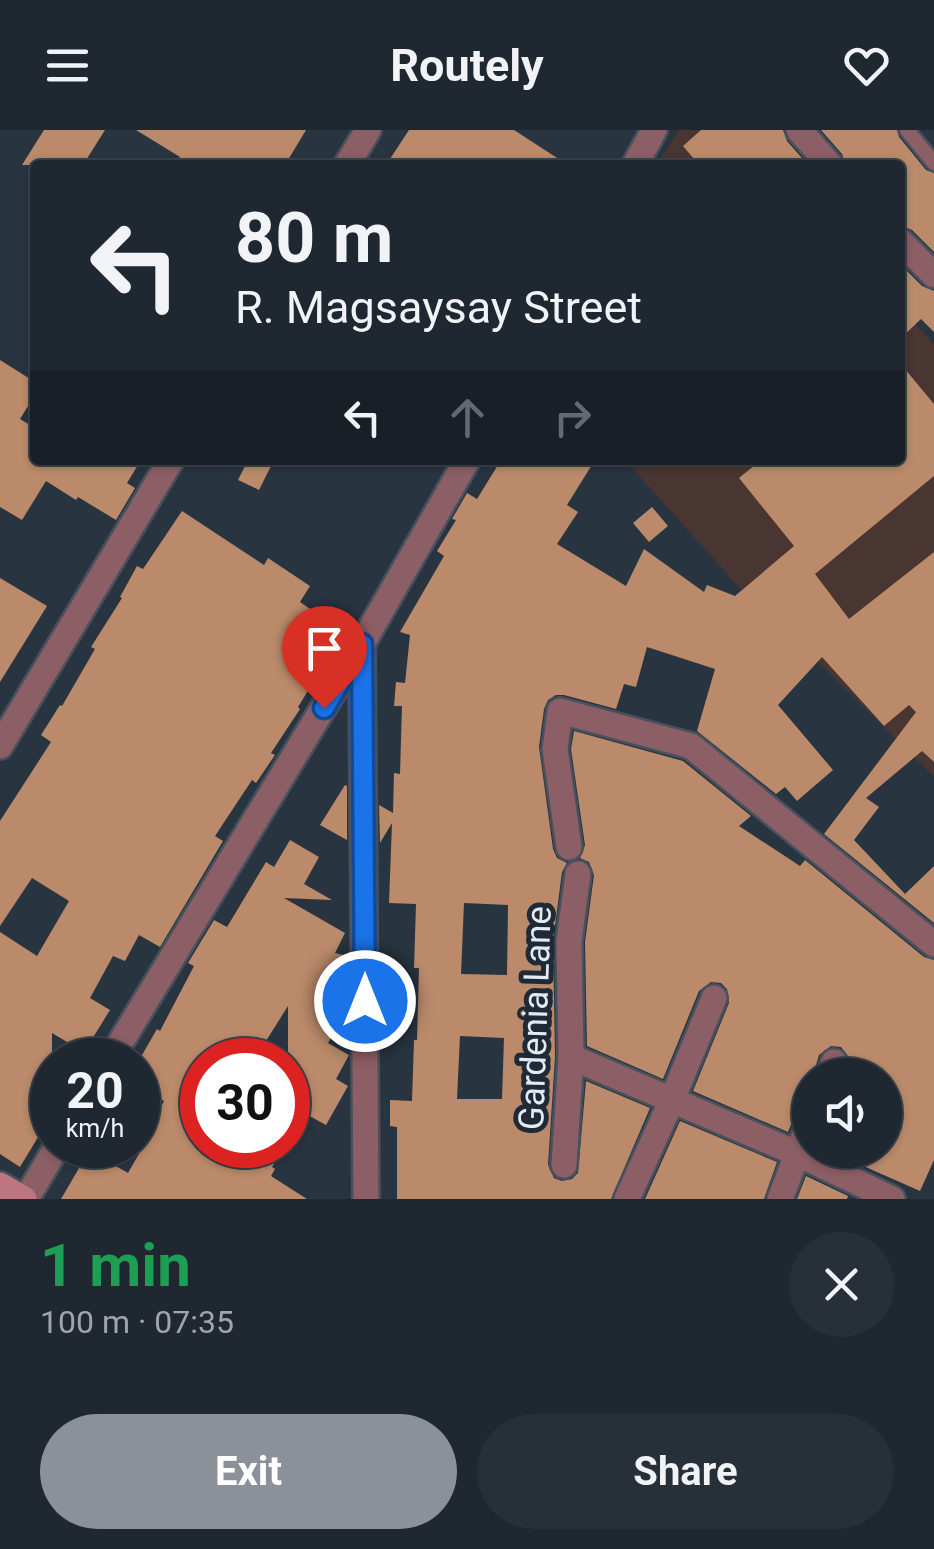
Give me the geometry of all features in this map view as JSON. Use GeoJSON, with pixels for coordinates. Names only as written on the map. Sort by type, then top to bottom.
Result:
{"type":"FeatureCollection","features":[{"type":"Feature","properties":{"kind":"street"},"geometry":{"type":"LineString","coordinates":[[350,160],[368,130]]}},
{"type":"Feature","properties":{"kind":"street"},"geometry":{"type":"LineString","coordinates":[[637,160],[654,130]]}},
{"type":"Feature","properties":{"kind":"street"},"geometry":{"type":"LineString","coordinates":[[799,130],[826,160]]}},
{"type":"Feature","properties":{"kind":"street"},"geometry":{"type":"LineString","coordinates":[[905,245],[934,275]]}},
{"type":"Feature","properties":{"kind":"street"},"geometry":{"type":"LineString","coordinates":[[0,746],[168,465]]}},
{"type":"Feature","properties":{"kind":"street"},"geometry":{"type":"LineString","coordinates":[[123,1038],[362,644],[464,465]]}},
{"type":"Feature","properties":{"kind":"street"},"geometry":{"type":"LineString","coordinates":[[362,644],[366,1199]]}},
{"type":"Feature","properties":{"kind":"street"},"geometry":{"type":"LineString","coordinates":[[569,847],[555,749],[560,711],[691,746],[934,944]]}},
{"type":"Feature","properties":{"kind":"street","name":"Gardenia Lane"},"geometry":{"type":"LineString","coordinates":[[564,1164],[572,1056],[569,941],[578,874]]}},
{"type":"Feature","properties":{"kind":"street"},"geometry":{"type":"LineString","coordinates":[[627,1199],[714,998]]}},
{"type":"Feature","properties":{"kind":"street"},"geometry":{"type":"LineString","coordinates":[[572,1056],[792,1151]]}},
{"type":"Feature","properties":{"kind":"street"},"geometry":{"type":"LineString","coordinates":[[780,1199],[792,1164]]}},
{"type":"Feature","properties":{"kind":"street"},"geometry":{"type":"LineString","coordinates":[[0,1185],[24,1199],[44,1168]]}},
{"type":"Feature","properties":{"kind":"street"},"geometry":{"type":"LineString","coordinates":[[827,1168],[892,1199]]}},
{"type":"Feature","properties":{"kind":"lane"},"geometry":{"type":"LineString","coordinates":[[908,130],[934,163]]}},
{"type":"Feature","properties":{"kind":"shaded area"},"geometry":{"type":"Polygon","coordinates":[[[679,130],[733,130],[761,160],[659,160],[679,130]]]}},
{"type":"Feature","properties":{"kind":"shaded area"},"geometry":{"type":"Polygon","coordinates":[[[905,312],[934,344],[934,777],[781,624],[754,604],[629,465],[905,465],[905,312]]]}},
{"type":"Feature","properties":{"kind":"building"},"geometry":{"type":"Polygon","coordinates":[[[44,130],[105,130],[86,160],[30,160],[30,165],[22,165],[44,130]]]}},
{"type":"Feature","properties":{"kind":"building"},"geometry":{"type":"Polygon","coordinates":[[[136,130],[306,130],[288,160],[178,160],[180,157],[136,130]]]}},
{"type":"Feature","properties":{"kind":"building"},"geometry":{"type":"Polygon","coordinates":[[[409,130],[514,130],[560,160],[389,160],[409,130]]]}},
{"type":"Feature","properties":{"kind":"building"},"geometry":{"type":"Polygon","coordinates":[[[701,130],[783,130],[804,160],[695,160],[683,146],[701,130]]]}},
{"type":"Feature","properties":{"kind":"building"},"geometry":{"type":"Polygon","coordinates":[[[821,130],[897,130],[926,170],[934,173],[934,252],[905,227],[905,160],[844,160],[821,130]]]}},
{"type":"Feature","properties":{"kind":"building"},"geometry":{"type":"Polygon","coordinates":[[[905,269],[922,286],[934,291],[934,332],[921,319],[905,334],[905,269]]]}},
{"type":"Feature","properties":{"kind":"building"},"geometry":{"type":"Polygon","coordinates":[[[0,360],[30,379],[30,403],[20,419],[30,425],[30,465],[138,465],[127,483],[135,488],[116,520],[46,481],[22,520],[0,507],[0,360]]]}},
{"type":"Feature","properties":{"kind":"building"},"geometry":{"type":"Polygon","coordinates":[[[905,369],[934,404],[934,476],[815,574],[849,619],[934,552],[934,762],[922,751],[866,798],[879,807],[854,840],[905,894],[934,866],[934,923],[824,834],[916,712],[909,705],[884,726],[822,657],[778,705],[833,770],[797,801],[785,787],[776,794],[697,731],[715,669],[647,647],[636,687],[624,684],[616,709],[564,695],[548,700],[539,747],[553,849],[557,858],[567,863],[562,872],[553,941],[555,1057],[548,1165],[554,1178],[562,1181],[578,1173],[586,1081],[650,1108],[611,1199],[397,1199],[397,1127],[390,1126],[390,1100],[412,1101],[419,968],[414,968],[416,904],[389,903],[392,823],[380,843],[379,805],[393,813],[394,773],[400,774],[402,706],[394,706],[396,682],[405,683],[410,635],[400,632],[444,556],[437,551],[456,520],[452,519],[467,493],[477,499],[498,465],[592,465],[567,505],[578,512],[557,544],[626,586],[644,549],[704,592],[707,585],[735,596],[794,546],[739,478],[755,465],[905,465],[905,369]],[[464,903],[461,974],[507,975],[508,905],[464,903]],[[460,1036],[457,1099],[502,1099],[504,1038],[460,1036]]]}},
{"type":"Feature","properties":{"kind":"building"},"geometry":{"type":"Polygon","coordinates":[[[246,465],[272,465],[259,490],[238,480],[246,465]]]}},
{"type":"Feature","properties":{"kind":"building"},"geometry":{"type":"Polygon","coordinates":[[[652,507],[668,526],[649,542],[633,523],[652,507]]]}},
{"type":"Feature","properties":{"kind":"building"},"geometry":{"type":"Polygon","coordinates":[[[182,511],[264,565],[268,558],[310,586],[300,602],[345,633],[271,753],[275,755],[256,783],[252,780],[215,836],[223,841],[160,947],[139,935],[125,961],[113,956],[90,998],[110,1010],[93,1038],[60,1038],[52,1033],[52,1038],[30,1038],[30,1150],[20,1167],[0,1154],[0,932],[37,956],[69,901],[32,878],[0,926],[0,821],[51,742],[41,735],[95,649],[91,647],[137,566],[143,569],[182,511]]]}},
{"type":"Feature","properties":{"kind":"building"},"geometry":{"type":"Polygon","coordinates":[[[0,578],[47,606],[0,682],[0,578]]]}},
{"type":"Feature","properties":{"kind":"building"},"geometry":{"type":"Polygon","coordinates":[[[574,731],[683,761],[751,816],[739,826],[800,866],[805,860],[924,957],[934,960],[934,1160],[920,1191],[868,1168],[902,1168],[902,1058],[849,1058],[841,1047],[831,1046],[818,1058],[792,1058],[792,1122],[788,1132],[693,1091],[729,1003],[727,989],[721,983],[711,982],[699,991],[663,1079],[587,1046],[585,942],[594,875],[589,862],[580,858],[585,845],[571,749],[574,731]]]}},
{"type":"Feature","properties":{"kind":"building"},"geometry":{"type":"Polygon","coordinates":[[[347,786],[347,840],[320,825],[347,786]]]}},
{"type":"Feature","properties":{"kind":"building"},"geometry":{"type":"Polygon","coordinates":[[[290,840],[319,857],[304,884],[332,900],[284,898],[345,933],[335,953],[348,956],[348,1010],[328,1043],[349,1055],[336,1079],[348,1086],[326,1125],[310,1116],[310,1038],[288,1038],[288,1006],[268,1038],[180,1038],[180,1168],[274,1168],[271,1176],[307,1199],[61,1199],[79,1168],[119,1168],[128,1173],[131,1168],[160,1168],[160,1109],[164,1101],[160,1099],[160,1038],[152,1038],[157,1029],[160,1031],[194,966],[188,963],[214,920],[227,927],[266,862],[274,867],[290,840]]]}},
{"type":"Feature","properties":{"kind":"building"},"geometry":{"type":"Polygon","coordinates":[[[680,1121],[777,1162],[764,1199],[645,1199],[680,1121]]]}},
{"type":"Feature","properties":{"kind":"building"},"geometry":{"type":"Polygon","coordinates":[[[806,1176],[848,1196],[847,1199],[797,1199],[806,1176]]]}},
{"type":"Feature","properties":{"kind":"route"},"geometry":{"type":"LineString","coordinates":[[324,708],[362,644],[365,1001]]}}]}
